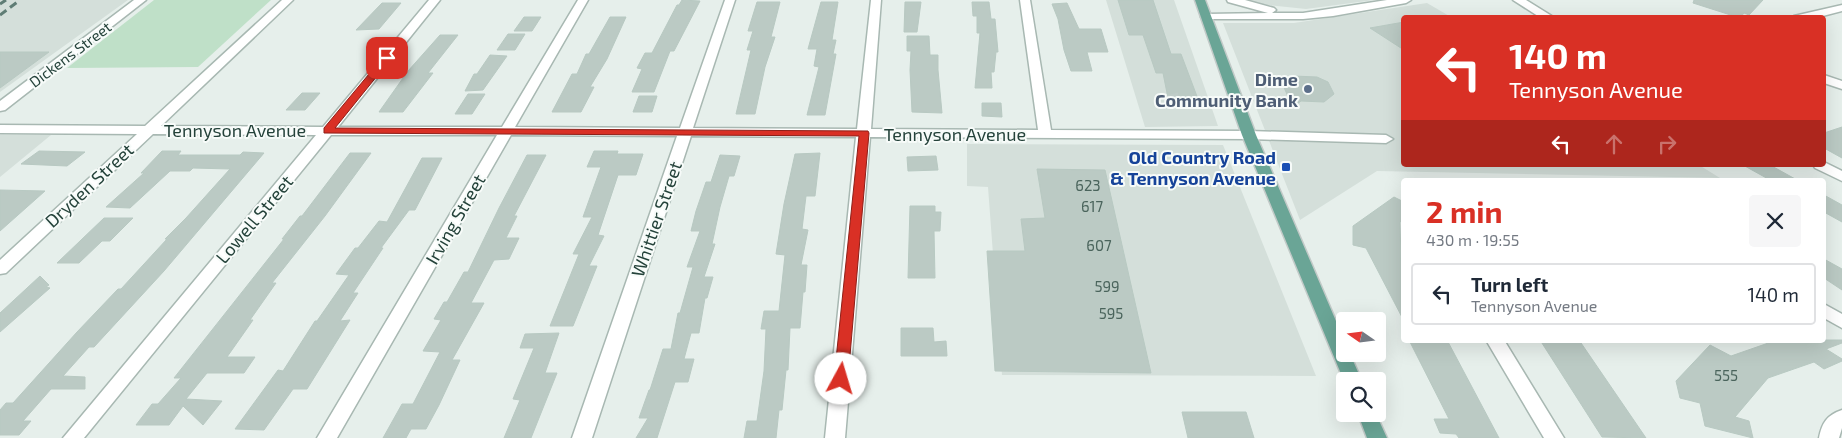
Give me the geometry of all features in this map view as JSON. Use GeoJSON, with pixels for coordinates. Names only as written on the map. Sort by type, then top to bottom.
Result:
{"type":"FeatureCollection","features":[{"type":"Feature","properties":{"kind":"main road"},"geometry":{"type":"LineString","coordinates":[[1200,0],[1229,86],[1349,372]]}},
{"type":"Feature","properties":{"kind":"main road"},"geometry":{"type":"LineString","coordinates":[[1370,422],[1377,438]]}},
{"type":"Feature","properties":{"kind":"street","name":"Dickens Street"},"geometry":{"type":"LineString","coordinates":[[0,107],[141,0]]}},
{"type":"Feature","properties":{"kind":"street","name":"Dryden Street"},"geometry":{"type":"LineString","coordinates":[[0,269],[288,0]]}},
{"type":"Feature","properties":{"kind":"street","name":"Lowell Street"},"geometry":{"type":"LineString","coordinates":[[73,438],[435,0]]}},
{"type":"Feature","properties":{"kind":"street","name":"Irving Street"},"geometry":{"type":"LineString","coordinates":[[327,438],[583,0]]}},
{"type":"Feature","properties":{"kind":"street","name":"Whittier Street"},"geometry":{"type":"LineString","coordinates":[[582,438],[730,0]]}},
{"type":"Feature","properties":{"kind":"street"},"geometry":{"type":"LineString","coordinates":[[835,438],[876,0]]}},
{"type":"Feature","properties":{"kind":"street"},"geometry":{"type":"LineString","coordinates":[[1025,0],[1045,134]]}},
{"type":"Feature","properties":{"kind":"street"},"geometry":{"type":"LineString","coordinates":[[1207,17],[1303,16],[1333,13],[1406,0]]}},
{"type":"Feature","properties":{"kind":"street"},"geometry":{"type":"LineString","coordinates":[[1518,0],[1545,15]]}},
{"type":"Feature","properties":{"kind":"street"},"geometry":{"type":"LineString","coordinates":[[1236,1],[1257,8],[1303,16]]}},
{"type":"Feature","properties":{"kind":"street"},"geometry":{"type":"LineString","coordinates":[[1811,15],[1842,8]]}},
{"type":"Feature","properties":{"kind":"street"},"geometry":{"type":"LineString","coordinates":[[1826,80],[1842,85]]}},
{"type":"Feature","properties":{"kind":"street","name":"Tennyson Avenue"},"geometry":{"type":"LineString","coordinates":[[0,129],[1249,135],[1386,139]]}},
{"type":"Feature","properties":{"kind":"street"},"geometry":{"type":"LineString","coordinates":[[1824,167],[1842,177]]}},
{"type":"Feature","properties":{"kind":"street"},"geometry":{"type":"LineString","coordinates":[[1826,311],[1842,322]]}},
{"type":"Feature","properties":{"kind":"street"},"geometry":{"type":"LineString","coordinates":[[1497,343],[1554,438]]}},
{"type":"Feature","properties":{"kind":"street"},"geometry":{"type":"LineString","coordinates":[[1828,438],[1831,426],[1842,416]]}},
{"type":"Feature","properties":{"kind":"shaded area"},"geometry":{"type":"Polygon","coordinates":[[[0,0],[128,0],[0,92],[0,0]]]}},
{"type":"Feature","properties":{"kind":"shaded area"},"geometry":{"type":"Polygon","coordinates":[[[1106,0],[1174,0],[1218,126],[1145,127],[1106,0]]]}},
{"type":"Feature","properties":{"kind":"shaded area"},"geometry":{"type":"Polygon","coordinates":[[[1247,0],[1374,0],[1306,9],[1267,5],[1247,0]]]}},
{"type":"Feature","properties":{"kind":"shaded area"},"geometry":{"type":"Polygon","coordinates":[[[1427,3],[1448,15],[1401,15],[1401,167],[1702,167],[1720,178],[1377,171],[1300,220],[1223,23],[1294,23],[1427,3]]]}},
{"type":"Feature","properties":{"kind":"shaded area"},"geometry":{"type":"Polygon","coordinates":[[[0,135],[51,135],[0,177],[0,135]]]}},
{"type":"Feature","properties":{"kind":"shaded area"},"geometry":{"type":"Polygon","coordinates":[[[967,144],[1223,145],[1316,376],[1002,375],[988,187],[967,186],[967,144]]]}},
{"type":"Feature","properties":{"kind":"green space"},"geometry":{"type":"Polygon","coordinates":[[[154,0],[271,0],[198,67],[67,68],[154,0]]]}},
{"type":"Feature","properties":{"kind":"building"},"geometry":{"type":"Polygon","coordinates":[[[682,0],[700,1],[674,51],[670,51],[654,92],[632,92],[642,69],[637,68],[645,53],[652,53],[677,5],[682,0]]]}},
{"type":"Feature","properties":{"kind":"building"},"geometry":{"type":"Polygon","coordinates":[[[1118,0],[1153,0],[1171,54],[1181,54],[1198,99],[1168,98],[1163,73],[1156,73],[1143,35],[1129,35],[1118,0]]]}},
{"type":"Feature","properties":{"kind":"building"},"geometry":{"type":"Polygon","coordinates":[[[1694,0],[1763,0],[1749,15],[1744,13],[1742,15],[1731,15],[1693,3],[1694,0]]]}},
{"type":"Feature","properties":{"kind":"building"},"geometry":{"type":"Polygon","coordinates":[[[757,2],[780,2],[771,37],[775,37],[765,67],[755,114],[736,114],[751,50],[747,50],[753,31],[748,31],[757,2]]]}},
{"type":"Feature","properties":{"kind":"building"},"geometry":{"type":"Polygon","coordinates":[[[821,2],[838,2],[832,40],[836,40],[833,54],[836,54],[825,115],[807,115],[819,67],[814,66],[817,49],[808,49],[821,2]]]}},
{"type":"Feature","properties":{"kind":"building"},"geometry":{"type":"Polygon","coordinates":[[[905,2],[921,2],[917,32],[904,32],[905,2]]]}},
{"type":"Feature","properties":{"kind":"building"},"geometry":{"type":"Polygon","coordinates":[[[972,2],[989,2],[991,19],[995,19],[998,52],[996,52],[994,72],[991,72],[992,88],[975,88],[980,33],[977,33],[977,16],[973,16],[972,2]]]}},
{"type":"Feature","properties":{"kind":"building"},"geometry":{"type":"Polygon","coordinates":[[[382,3],[401,3],[379,29],[356,30],[382,3]]]}},
{"type":"Feature","properties":{"kind":"building"},"geometry":{"type":"Polygon","coordinates":[[[1067,3],[1079,29],[1101,29],[1108,52],[1087,52],[1092,71],[1071,71],[1064,50],[1058,19],[1052,4],[1067,3]]]}},
{"type":"Feature","properties":{"kind":"building"},"geometry":{"type":"Polygon","coordinates":[[[524,17],[541,17],[532,31],[514,31],[524,17]]]}},
{"type":"Feature","properties":{"kind":"building"},"geometry":{"type":"Polygon","coordinates":[[[610,17],[626,17],[607,59],[590,87],[594,87],[581,112],[552,112],[572,74],[577,74],[586,54],[589,54],[610,17]]]}},
{"type":"Feature","properties":{"kind":"building"},"geometry":{"type":"Polygon","coordinates":[[[1401,23],[1401,48],[1370,28],[1401,23]]]}},
{"type":"Feature","properties":{"kind":"building"},"geometry":{"type":"Polygon","coordinates":[[[508,34],[525,34],[515,50],[497,50],[508,34]]]}},
{"type":"Feature","properties":{"kind":"building"},"geometry":{"type":"Polygon","coordinates":[[[440,35],[458,35],[428,73],[433,73],[403,112],[379,112],[408,71],[440,35]]]}},
{"type":"Feature","properties":{"kind":"building"},"geometry":{"type":"Polygon","coordinates":[[[907,36],[929,36],[930,55],[938,55],[942,113],[912,112],[911,51],[907,51],[907,36]]]}},
{"type":"Feature","properties":{"kind":"building"},"geometry":{"type":"Polygon","coordinates":[[[0,52],[49,52],[0,88],[0,52]]]}},
{"type":"Feature","properties":{"kind":"building"},"geometry":{"type":"Polygon","coordinates":[[[490,55],[507,56],[483,90],[465,91],[474,74],[477,74],[490,55]]]}},
{"type":"Feature","properties":{"kind":"building","name":"Dime Community Bank"},"geometry":{"type":"Polygon","coordinates":[[[1293,76],[1317,77],[1328,82],[1334,94],[1324,102],[1301,101],[1297,104],[1290,101],[1282,83],[1293,76]]]}},
{"type":"Feature","properties":{"kind":"building"},"geometry":{"type":"Polygon","coordinates":[[[302,93],[320,93],[305,110],[286,110],[302,93]]]}},
{"type":"Feature","properties":{"kind":"building"},"geometry":{"type":"Polygon","coordinates":[[[468,94],[485,94],[472,114],[455,114],[468,94]]]}},
{"type":"Feature","properties":{"kind":"building"},"geometry":{"type":"Polygon","coordinates":[[[639,96],[657,96],[652,112],[633,112],[639,96]]]}},
{"type":"Feature","properties":{"kind":"building"},"geometry":{"type":"Polygon","coordinates":[[[982,103],[1001,103],[1002,117],[982,116],[982,103]]]}},
{"type":"Feature","properties":{"kind":"building"},"geometry":{"type":"Polygon","coordinates":[[[1842,127],[1842,158],[1826,149],[1826,132],[1842,127]]]}},
{"type":"Feature","properties":{"kind":"building"},"geometry":{"type":"Polygon","coordinates":[[[39,151],[85,152],[67,166],[21,164],[39,151]]]}},
{"type":"Feature","properties":{"kind":"building"},"geometry":{"type":"Polygon","coordinates":[[[162,151],[181,151],[178,155],[264,153],[164,271],[94,347],[89,347],[63,376],[85,377],[85,389],[51,389],[23,421],[31,421],[19,435],[0,435],[0,410],[6,403],[13,403],[77,332],[118,289],[121,289],[230,169],[193,168],[190,171],[170,171],[130,208],[106,207],[144,173],[141,173],[162,151]]]}},
{"type":"Feature","properties":{"kind":"building"},"geometry":{"type":"Polygon","coordinates":[[[594,151],[618,151],[617,154],[643,154],[636,175],[618,175],[598,235],[604,236],[589,266],[597,266],[573,326],[550,326],[579,254],[573,254],[592,217],[583,217],[601,167],[587,167],[594,151]]]}},
{"type":"Feature","properties":{"kind":"building"},"geometry":{"type":"Polygon","coordinates":[[[350,153],[371,153],[325,216],[272,283],[276,283],[227,357],[255,357],[244,373],[207,373],[186,399],[222,401],[203,425],[183,406],[169,425],[136,425],[152,404],[158,404],[181,378],[174,378],[350,153]]]}},
{"type":"Feature","properties":{"kind":"building"},"geometry":{"type":"Polygon","coordinates":[[[820,153],[815,196],[806,196],[802,229],[808,230],[801,265],[807,265],[805,292],[803,292],[800,328],[790,328],[788,370],[786,370],[782,410],[779,410],[776,438],[744,438],[747,421],[757,421],[764,371],[766,329],[761,329],[764,311],[779,311],[785,255],[776,254],[795,154],[820,153]]]}},
{"type":"Feature","properties":{"kind":"building"},"geometry":{"type":"Polygon","coordinates":[[[527,155],[546,155],[514,216],[517,216],[506,238],[519,238],[509,259],[494,260],[471,303],[484,303],[452,360],[460,360],[439,405],[426,429],[411,429],[406,438],[383,438],[402,404],[413,404],[440,352],[423,351],[441,320],[434,319],[444,302],[447,302],[464,272],[468,272],[527,155]]]}},
{"type":"Feature","properties":{"kind":"building"},"geometry":{"type":"Polygon","coordinates":[[[720,155],[740,156],[734,176],[729,176],[720,207],[712,244],[715,244],[704,277],[713,277],[707,298],[705,298],[699,333],[691,333],[684,359],[694,359],[688,382],[675,382],[657,438],[636,438],[648,418],[639,418],[663,349],[671,349],[678,313],[680,313],[693,267],[687,267],[700,231],[691,231],[696,211],[706,182],[711,182],[720,155]]]}},
{"type":"Feature","properties":{"kind":"building"},"geometry":{"type":"Polygon","coordinates":[[[936,156],[938,170],[908,171],[907,157],[936,156]]]}},
{"type":"Feature","properties":{"kind":"building"},"geometry":{"type":"Polygon","coordinates":[[[422,158],[442,158],[415,210],[409,210],[381,248],[383,248],[353,293],[358,293],[340,321],[350,320],[307,389],[293,389],[264,430],[235,429],[278,370],[283,371],[315,321],[317,321],[349,275],[336,274],[355,248],[358,248],[379,221],[387,222],[422,158]]]}},
{"type":"Feature","properties":{"kind":"building"},"geometry":{"type":"Polygon","coordinates":[[[1747,167],[1774,167],[1793,178],[1766,178],[1747,167]]]}},
{"type":"Feature","properties":{"kind":"building"},"geometry":{"type":"Polygon","coordinates":[[[1037,169],[1105,170],[1151,373],[995,371],[987,251],[1025,251],[1021,219],[1045,218],[1037,169]]]}},
{"type":"Feature","properties":{"kind":"building"},"geometry":{"type":"Polygon","coordinates":[[[0,190],[45,191],[0,231],[0,190]]]}},
{"type":"Feature","properties":{"kind":"building"},"geometry":{"type":"Polygon","coordinates":[[[1826,196],[1842,205],[1842,222],[1826,213],[1826,196]]]}},
{"type":"Feature","properties":{"kind":"building"},"geometry":{"type":"Polygon","coordinates":[[[1394,197],[1401,200],[1401,315],[1366,248],[1353,245],[1353,226],[1394,197]]]}},
{"type":"Feature","properties":{"kind":"building"},"geometry":{"type":"Polygon","coordinates":[[[910,206],[935,206],[935,212],[941,212],[940,231],[934,231],[935,278],[908,278],[910,206]]]}},
{"type":"Feature","properties":{"kind":"building"},"geometry":{"type":"Polygon","coordinates":[[[104,218],[133,218],[110,241],[102,241],[79,263],[57,263],[104,218]]]}},
{"type":"Feature","properties":{"kind":"building"},"geometry":{"type":"Polygon","coordinates":[[[1826,260],[1842,269],[1842,290],[1826,279],[1826,260]]]}},
{"type":"Feature","properties":{"kind":"building"},"geometry":{"type":"Polygon","coordinates":[[[40,276],[49,285],[46,287],[50,288],[0,332],[0,313],[40,276]]]}},
{"type":"Feature","properties":{"kind":"building"},"geometry":{"type":"Polygon","coordinates":[[[901,328],[933,328],[934,342],[946,341],[947,356],[901,356],[901,328]]]}},
{"type":"Feature","properties":{"kind":"building"},"geometry":{"type":"Polygon","coordinates":[[[559,333],[545,373],[557,373],[531,438],[504,438],[520,400],[513,399],[534,348],[520,348],[525,334],[559,333]]]}},
{"type":"Feature","properties":{"kind":"building"},"geometry":{"type":"Polygon","coordinates":[[[1826,340],[1842,340],[1842,343],[1826,349],[1842,359],[1842,361],[1824,369],[1814,362],[1768,378],[1735,417],[1749,421],[1753,438],[1705,426],[1700,403],[1680,398],[1676,381],[1710,345],[1731,356],[1768,343],[1826,343],[1826,340]]]}},
{"type":"Feature","properties":{"kind":"building"},"geometry":{"type":"Polygon","coordinates":[[[1411,343],[1449,343],[1499,438],[1459,438],[1456,434],[1440,433],[1434,419],[1449,419],[1411,343]]]}},
{"type":"Feature","properties":{"kind":"building"},"geometry":{"type":"Polygon","coordinates":[[[1542,343],[1581,343],[1646,438],[1602,437],[1542,343]]]}},
{"type":"Feature","properties":{"kind":"building"},"geometry":{"type":"Polygon","coordinates":[[[1182,412],[1246,412],[1254,438],[1188,438],[1182,412]]]}},
{"type":"Feature","properties":{"kind":"tunnel"},"geometry":{"type":"LineString","coordinates":[[1172,94],[1173,98]]}},
{"type":"Feature","properties":{"kind":"railway"},"geometry":{"type":"LineString","coordinates":[[0,4],[6,0]]}},
{"type":"Feature","properties":{"kind":"railway"},"geometry":{"type":"LineString","coordinates":[[0,15],[20,0]]}},
{"type":"Feature","properties":{"kind":"place","name":"Dime Community Bank"},"geometry":{"type":"Point","coordinates":[1308,89]}},
{"type":"Feature","properties":{"kind":"place","name":"Old Country Road & Tennyson Avenue"},"geometry":{"type":"Point","coordinates":[1286,167]}},
{"type":"Feature","properties":{"kind":"route"},"geometry":{"type":"LineString","coordinates":[[387,58],[328,131],[864,133],[841,379]]}}]}
